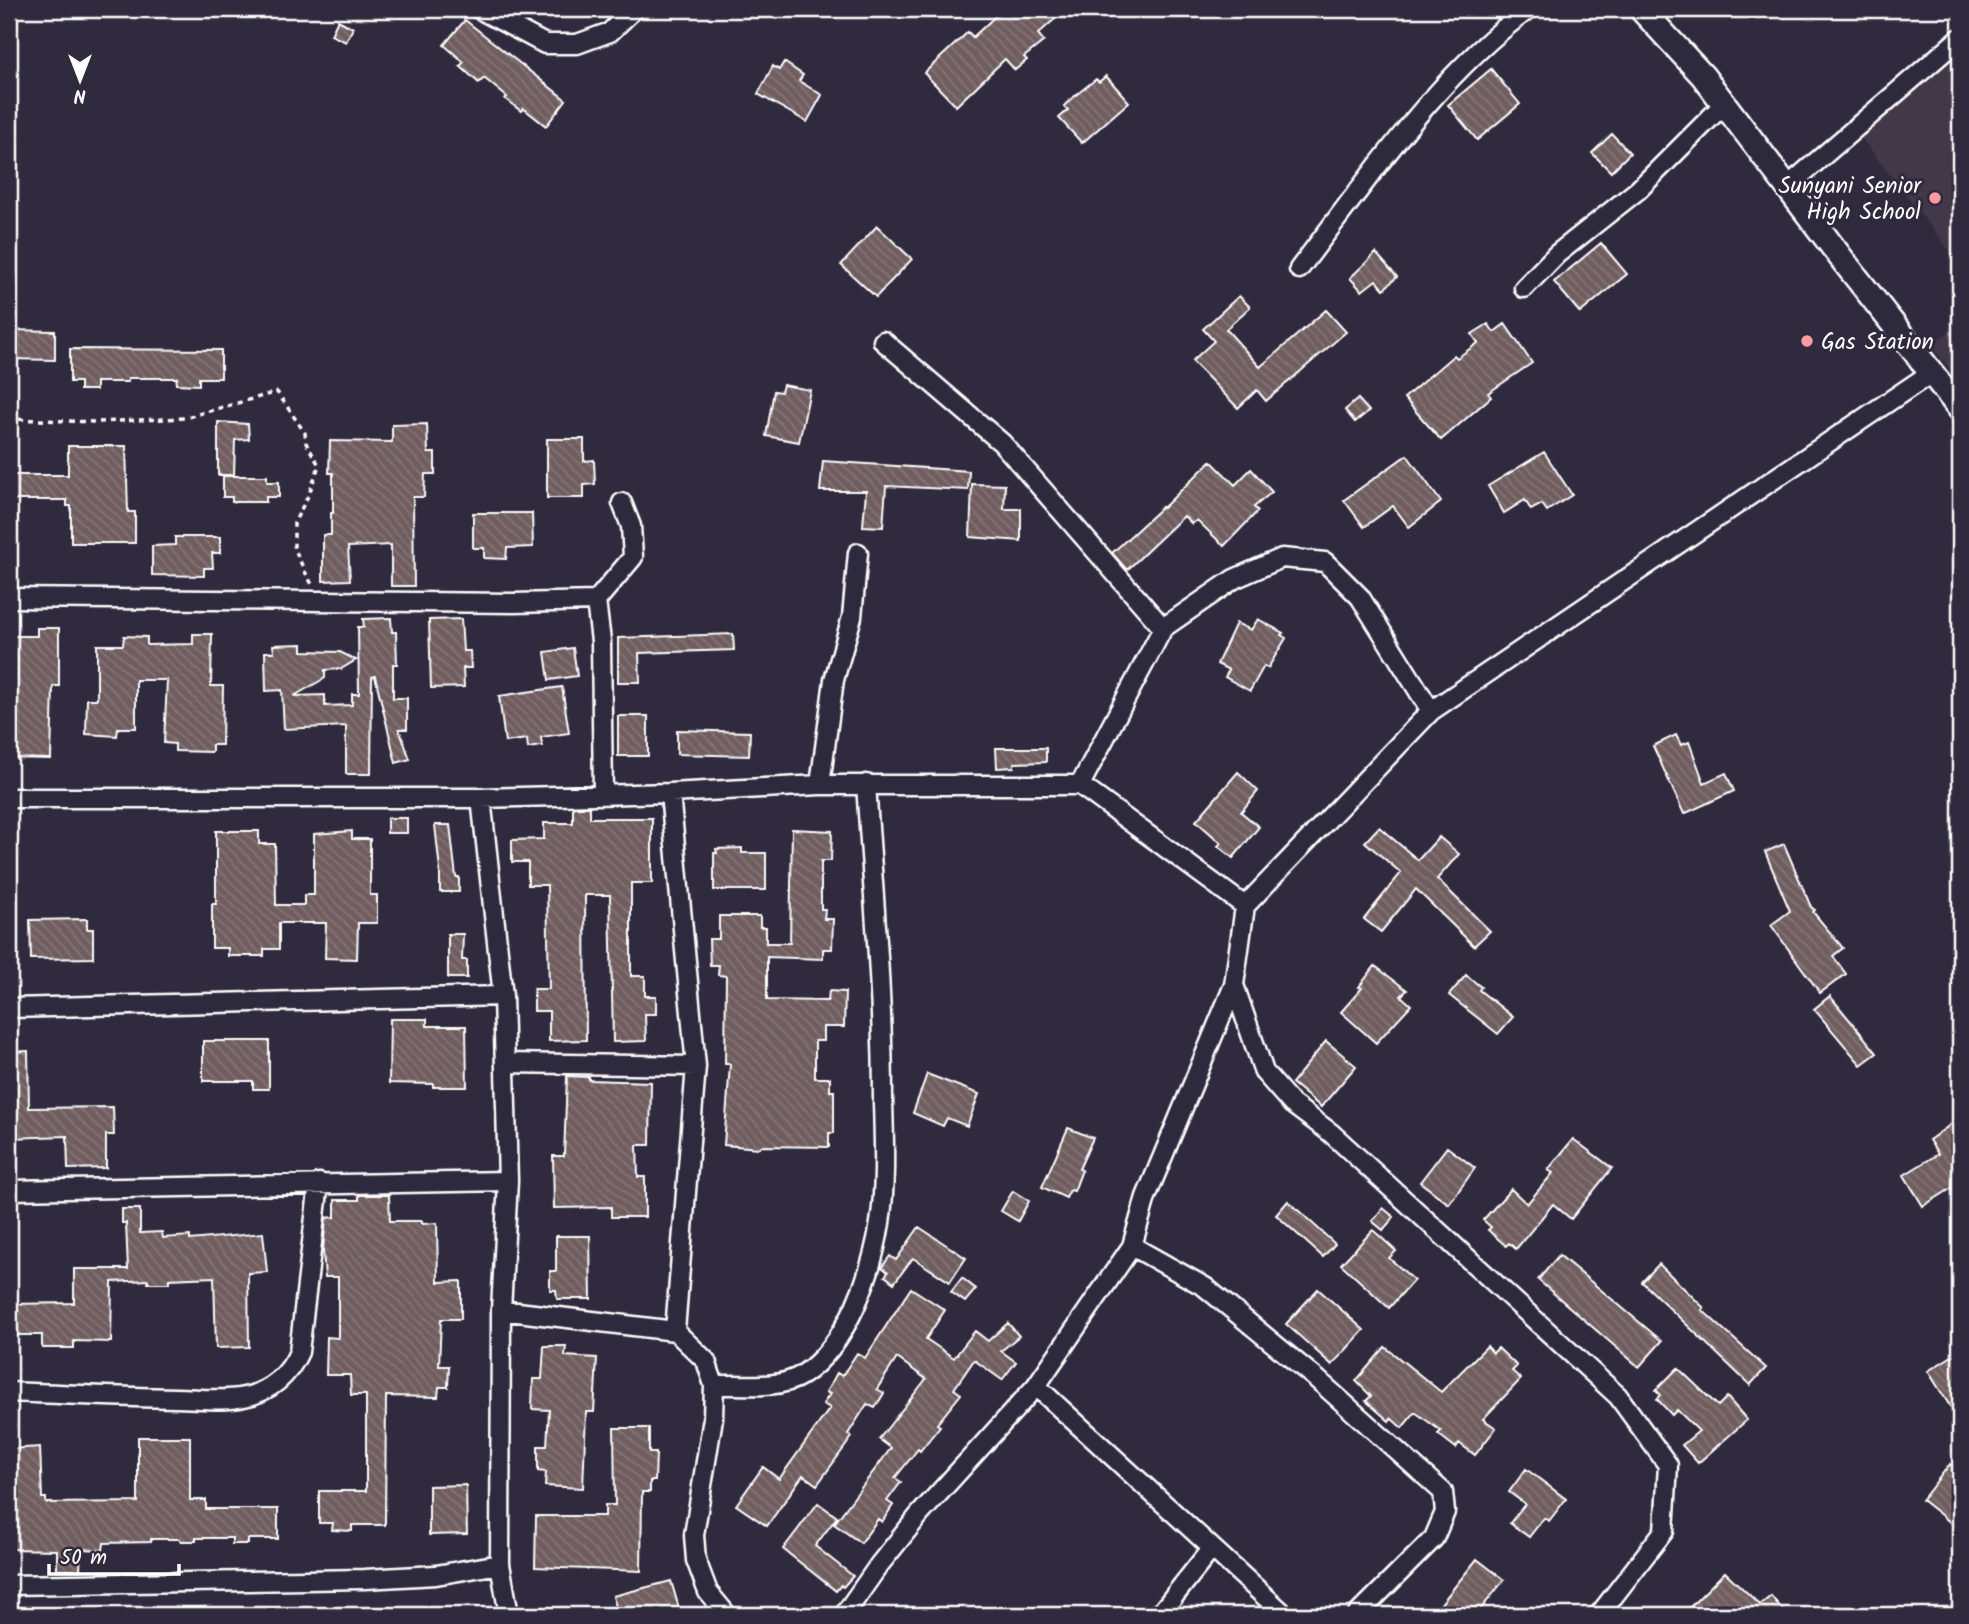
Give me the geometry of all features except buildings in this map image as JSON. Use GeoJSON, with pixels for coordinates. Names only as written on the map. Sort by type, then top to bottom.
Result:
{"type":"FeatureCollection","features":[{"type":"Feature","properties":{"kind":"main road"},"geometry":{"type":"LineString","coordinates":[[1641,9],[1703,76],[1960,409]]}},
{"type":"Feature","properties":{"kind":"street"},"geometry":{"type":"LineString","coordinates":[[479,9],[545,44],[577,44],[610,32],[634,9]]}},
{"type":"Feature","properties":{"kind":"street"},"geometry":{"type":"LineString","coordinates":[[1299,269],[1437,92],[1513,21],[1530,9]]}},
{"type":"Feature","properties":{"kind":"street"},"geometry":{"type":"LineString","coordinates":[[1787,187],[1960,38]]}},
{"type":"Feature","properties":{"kind":"street"},"geometry":{"type":"LineString","coordinates":[[1524,288],[1557,254],[1638,190],[1724,104]]}},
{"type":"Feature","properties":{"kind":"street"},"geometry":{"type":"LineString","coordinates":[[883,341],[1002,443],[1163,628]]}},
{"type":"Feature","properties":{"kind":"street"},"geometry":{"type":"LineString","coordinates":[[844,1615],[920,1514],[1036,1387],[1132,1247],[1146,1197],[1234,985],[1244,906],[1432,711],[1931,373]]}},
{"type":"Feature","properties":{"kind":"street"},"geometry":{"type":"LineString","coordinates":[[604,794],[601,641],[596,601],[633,557],[631,526],[622,503]]}},
{"type":"Feature","properties":{"kind":"street"},"geometry":{"type":"LineString","coordinates":[[820,785],[834,680],[852,617],[858,553]]}},
{"type":"Feature","properties":{"kind":"street"},"geometry":{"type":"LineString","coordinates":[[1080,785],[1163,628],[1234,579],[1282,558],[1325,562],[1360,597],[1432,711]]}},
{"type":"Feature","properties":{"kind":"street"},"geometry":{"type":"LineString","coordinates":[[9,598],[514,603],[596,601]]}},
{"type":"Feature","properties":{"kind":"street"},"geometry":{"type":"LineString","coordinates":[[9,798],[481,798],[866,784],[1080,785],[1244,906]]}},
{"type":"Feature","properties":{"kind":"street"},"geometry":{"type":"LineString","coordinates":[[714,1385],[773,1384],[803,1375],[828,1350],[848,1322],[871,1264],[880,1223],[884,1171],[883,1035],[866,784]]}},
{"type":"Feature","properties":{"kind":"street"},"geometry":{"type":"LineString","coordinates":[[670,793],[696,1066],[675,1331]]}},
{"type":"Feature","properties":{"kind":"street"},"geometry":{"type":"LineString","coordinates":[[481,798],[503,996],[508,1181],[501,1310],[500,1564],[509,1615]]}},
{"type":"Feature","properties":{"kind":"street"},"geometry":{"type":"LineString","coordinates":[[1234,985],[1264,1072],[1292,1104],[1331,1133],[1618,1396],[1668,1465],[1664,1531],[1599,1615]]}},
{"type":"Feature","properties":{"kind":"street"},"geometry":{"type":"LineString","coordinates":[[9,1008],[503,996]]}},
{"type":"Feature","properties":{"kind":"street"},"geometry":{"type":"LineString","coordinates":[[505,1063],[696,1066]]}},
{"type":"Feature","properties":{"kind":"street"},"geometry":{"type":"LineString","coordinates":[[9,1190],[508,1181]]}},
{"type":"Feature","properties":{"kind":"street"},"geometry":{"type":"LineString","coordinates":[[9,1392],[231,1399],[258,1393],[284,1377],[299,1352],[318,1183]]}},
{"type":"Feature","properties":{"kind":"street"},"geometry":{"type":"LineString","coordinates":[[1132,1247],[1205,1287],[1318,1380],[1443,1492],[1445,1512],[1434,1538],[1357,1615]]}},
{"type":"Feature","properties":{"kind":"street"},"geometry":{"type":"LineString","coordinates":[[501,1310],[675,1331],[706,1361],[714,1385],[713,1418],[694,1535],[695,1560],[708,1592],[727,1615]]}},
{"type":"Feature","properties":{"kind":"street"},"geometry":{"type":"LineString","coordinates":[[1036,1387],[1285,1615]]}},
{"type":"Feature","properties":{"kind":"street"},"geometry":{"type":"LineString","coordinates":[[1159,1615],[1212,1548]]}},
{"type":"Feature","properties":{"kind":"street"},"geometry":{"type":"LineString","coordinates":[[9,1586],[365,1579],[436,1574],[500,1564]]}},
{"type":"Feature","properties":{"kind":"path"},"geometry":{"type":"LineString","coordinates":[[9,419],[97,422],[184,418],[277,393],[305,433],[306,443],[318,465],[309,494],[294,523],[294,547],[304,570],[324,602]]}},
{"type":"Feature","properties":{"kind":"shaded area","name":"Sunyani Senior High School"},"geometry":{"type":"Polygon","coordinates":[[[1960,49],[1960,264],[1857,133],[1960,49]]]}},
{"type":"Feature","properties":{"kind":"shaded area"},"geometry":{"type":"Polygon","coordinates":[[[1960,325],[1960,382],[1930,344],[1960,325]]]}},
{"type":"Feature","properties":{"kind":"place","name":"Sunyani Senior High School"},"geometry":{"type":"Point","coordinates":[1935,198]}},
{"type":"Feature","properties":{"kind":"place","name":"Gas Station"},"geometry":{"type":"Point","coordinates":[1807,341]}}]}
